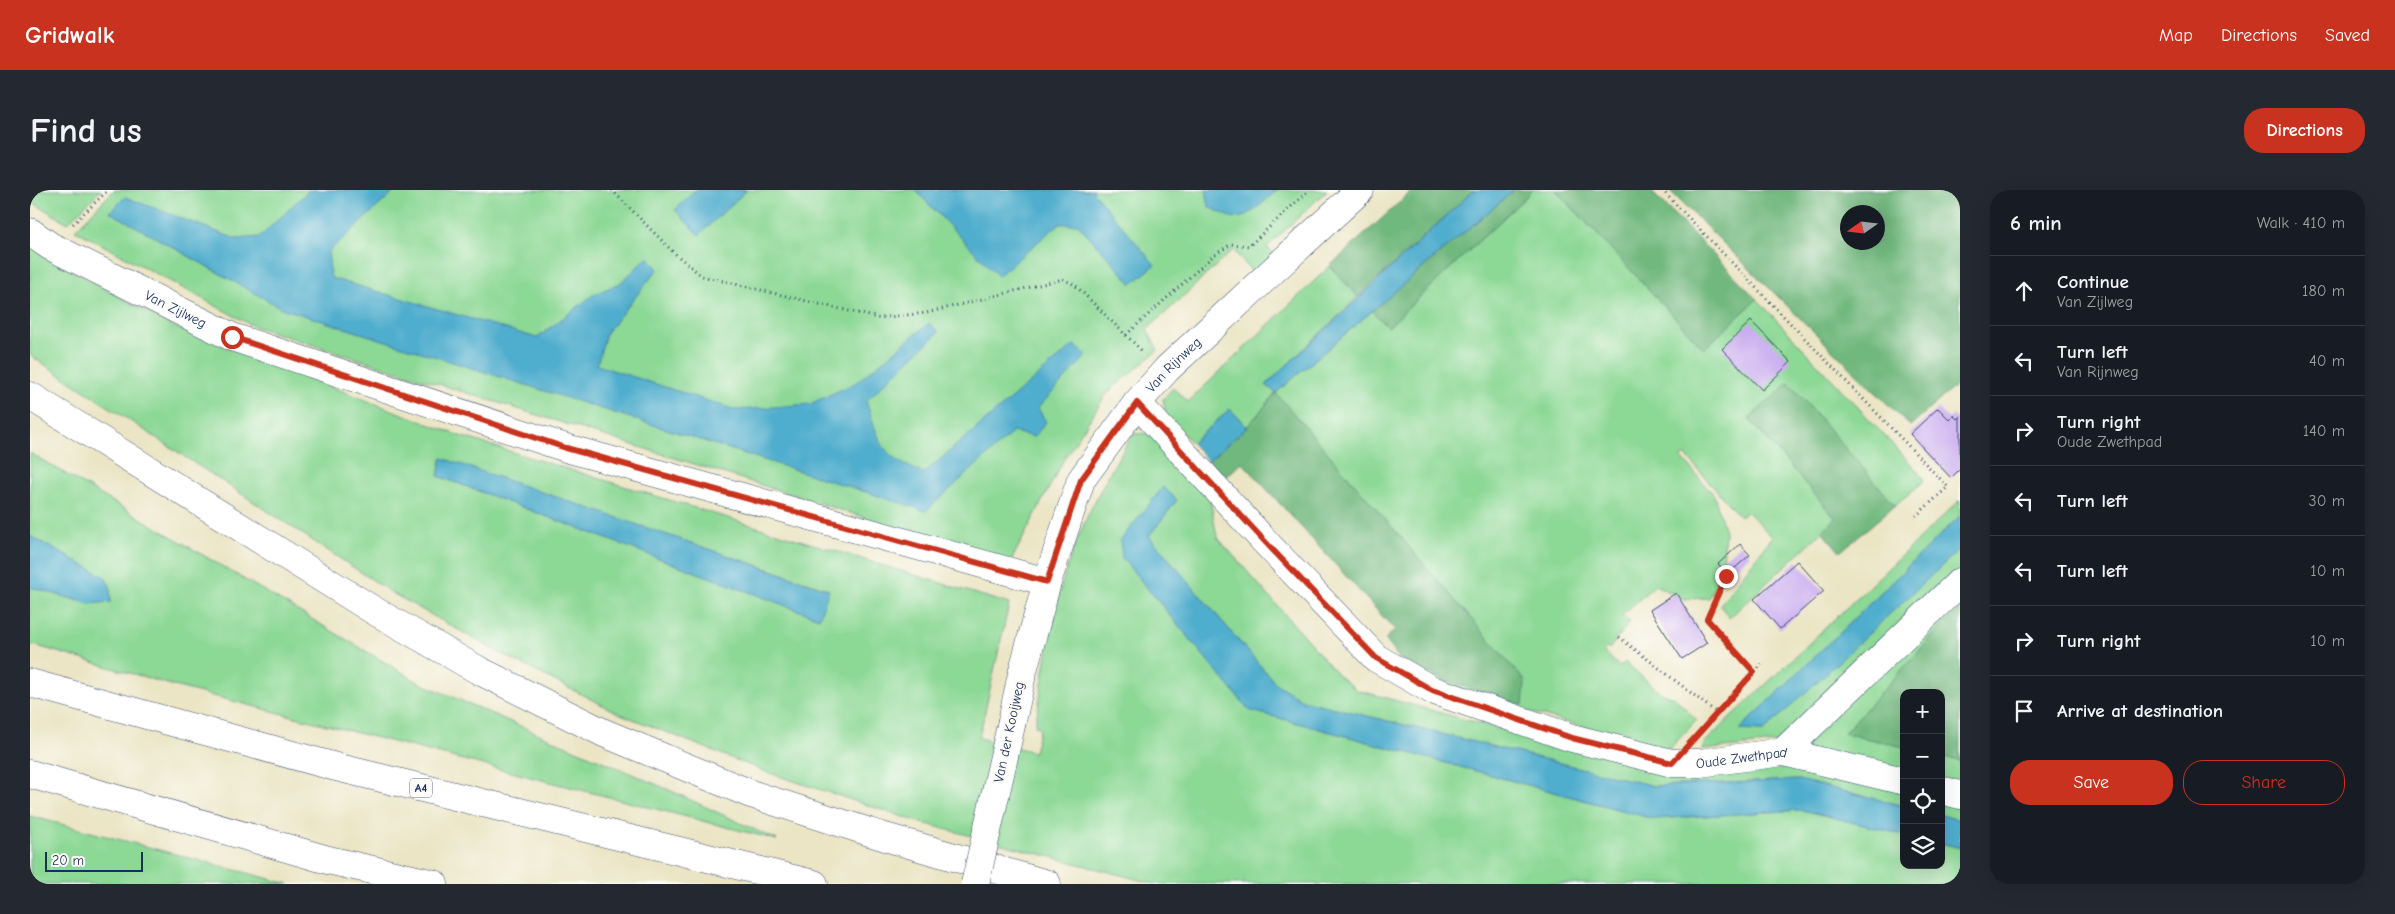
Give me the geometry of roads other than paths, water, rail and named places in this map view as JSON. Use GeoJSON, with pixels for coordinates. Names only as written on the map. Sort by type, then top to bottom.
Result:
{"type":"FeatureCollection","features":[{"type":"Feature","properties":{"kind":"main road","name":"Van Rijnweg"},"geometry":{"type":"LineString","coordinates":[[1047,582],[1081,480],[1137,403],[1167,369],[1360,190]]}},
{"type":"Feature","properties":{"kind":"main road","name":"Van Zijlweg"},"geometry":{"type":"LineString","coordinates":[[40,239],[241,340],[566,448],[1047,582]]}},
{"type":"Feature","properties":{"kind":"main road"},"geometry":{"type":"LineString","coordinates":[[30,396],[373,610],[478,670],[604,733],[751,794],[885,837],[1047,884]]}},
{"type":"Feature","properties":{"kind":"main road","name":"Oude Zwethpad"},"geometry":{"type":"LineString","coordinates":[[1137,403],[1376,658],[1432,690],[1572,738],[1672,763],[1700,763],[1783,752],[1900,780]]}},
{"type":"Feature","properties":{"kind":"main road","name":"Van der Kooijweg"},"geometry":{"type":"LineString","coordinates":[[975,884],[1022,674],[1047,582]]}},
{"type":"Feature","properties":{"kind":"main road"},"geometry":{"type":"LineString","coordinates":[[1783,752],[1960,582]]}},
{"type":"Feature","properties":{"kind":"main road","name":"A4"},"geometry":{"type":"LineString","coordinates":[[30,683],[336,767],[814,884]]}},
{"type":"Feature","properties":{"kind":"main road"},"geometry":{"type":"LineString","coordinates":[[30,774],[328,860],[434,884]]}},
{"type":"Feature","properties":{"kind":"main road"},"geometry":{"type":"LineString","coordinates":[[1945,791],[1960,795]]}},
{"type":"Feature","properties":{"kind":"water"},"geometry":{"type":"Polygon","coordinates":[[[309,190],[396,190],[328,252],[331,278],[537,338],[593,295],[620,283],[648,257],[658,269],[606,333],[597,365],[736,410],[810,404],[857,382],[929,323],[939,332],[866,401],[884,447],[898,461],[924,473],[1074,345],[1087,355],[1038,408],[1046,422],[1034,437],[1013,432],[926,511],[281,308],[110,212],[125,197],[236,239],[260,237],[309,190]]]}},
{"type":"Feature","properties":{"kind":"water"},"geometry":{"type":"Polygon","coordinates":[[[695,190],[747,190],[699,235],[675,210],[695,190]]]}},
{"type":"Feature","properties":{"kind":"water"},"geometry":{"type":"Polygon","coordinates":[[[915,190],[1094,190],[1093,192],[1155,265],[1132,284],[1078,224],[1059,224],[998,276],[915,190]]]}},
{"type":"Feature","properties":{"kind":"water"},"geometry":{"type":"Polygon","coordinates":[[[1206,190],[1277,190],[1256,209],[1243,217],[1237,218],[1209,207],[1206,190]]]}},
{"type":"Feature","properties":{"kind":"water"},"geometry":{"type":"Polygon","coordinates":[[[1474,190],[1514,190],[1276,393],[1266,385],[1474,190]]]}},
{"type":"Feature","properties":{"kind":"water"},"geometry":{"type":"Polygon","coordinates":[[[1230,409],[1247,427],[1208,461],[1192,443],[1230,409]]]}},
{"type":"Feature","properties":{"kind":"water"},"geometry":{"type":"Polygon","coordinates":[[[442,458],[829,590],[819,618],[438,476],[442,458]]]}},
{"type":"Feature","properties":{"kind":"water"},"geometry":{"type":"Polygon","coordinates":[[[1163,487],[1177,500],[1149,536],[1275,683],[1302,700],[1654,786],[1799,780],[1900,805],[1900,834],[1802,810],[1654,819],[1249,710],[1122,558],[1120,541],[1163,487]]]}},
{"type":"Feature","properties":{"kind":"water"},"geometry":{"type":"Polygon","coordinates":[[[1960,516],[1960,549],[1764,731],[1739,730],[1960,516]]]}},
{"type":"Feature","properties":{"kind":"water"},"geometry":{"type":"Polygon","coordinates":[[[30,536],[105,577],[110,586],[111,602],[90,604],[30,587],[30,536]]]}},
{"type":"Feature","properties":{"kind":"water"},"geometry":{"type":"Polygon","coordinates":[[[1945,816],[1960,820],[1960,848],[1945,844],[1945,816]]]}}]}
